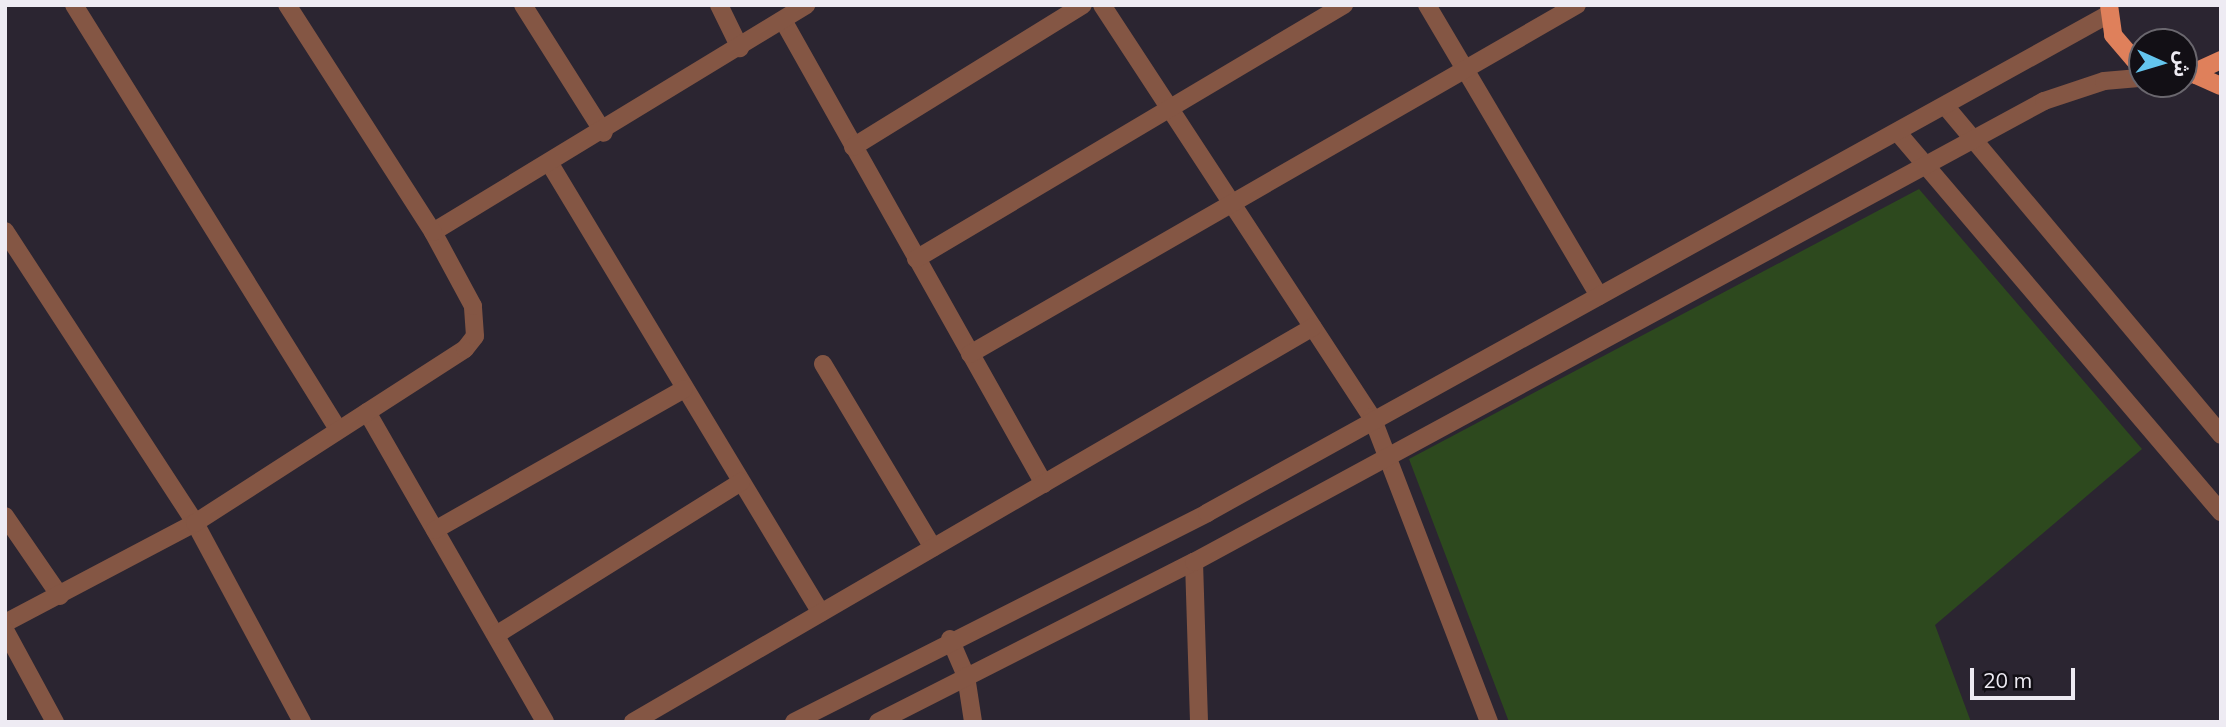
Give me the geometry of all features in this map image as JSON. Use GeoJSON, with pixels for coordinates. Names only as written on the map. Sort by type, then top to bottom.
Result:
{"type":"FeatureCollection","features":[{"type":"Feature","properties":{"kind":"main road"},"geometry":{"type":"LineString","coordinates":[[2109,10],[2118,44],[2128,54]]}},
{"type":"Feature","properties":{"kind":"main road"},"geometry":{"type":"LineString","coordinates":[[2198,72],[2221,60]]}},
{"type":"Feature","properties":{"kind":"main road"},"geometry":{"type":"LineString","coordinates":[[2198,79],[2221,86]]}},
{"type":"Feature","properties":{"kind":"street"},"geometry":{"type":"LineString","coordinates":[[74,5],[338,429]]}},
{"type":"Feature","properties":{"kind":"street"},"geometry":{"type":"LineString","coordinates":[[5,623],[195,523],[367,412],[474,336],[473,306],[433,232],[288,5]]}},
{"type":"Feature","properties":{"kind":"street"},"geometry":{"type":"LineString","coordinates":[[523,5],[604,133]]}},
{"type":"Feature","properties":{"kind":"street"},"geometry":{"type":"LineString","coordinates":[[719,5],[740,48]]}},
{"type":"Feature","properties":{"kind":"street"},"geometry":{"type":"LineString","coordinates":[[433,232],[604,133],[784,22],[806,5]]}},
{"type":"Feature","properties":{"kind":"street"},"geometry":{"type":"LineString","coordinates":[[853,148],[1083,5]]}},
{"type":"Feature","properties":{"kind":"street"},"geometry":{"type":"LineString","coordinates":[[916,259],[1344,5]]}},
{"type":"Feature","properties":{"kind":"street"},"geometry":{"type":"LineString","coordinates":[[1427,5],[1599,296]]}},
{"type":"Feature","properties":{"kind":"street"},"geometry":{"type":"LineString","coordinates":[[970,355],[1235,208],[1577,5]]}},
{"type":"Feature","properties":{"kind":"street"},"geometry":{"type":"LineString","coordinates":[[1105,6],[1372,417],[1489,722]]}},
{"type":"Feature","properties":{"kind":"street"},"geometry":{"type":"LineString","coordinates":[[794,722],[950,639],[1207,513],[1372,417],[1947,108],[2109,10]]}},
{"type":"Feature","properties":{"kind":"street"},"geometry":{"type":"LineString","coordinates":[[784,22],[1044,484]]}},
{"type":"Feature","properties":{"kind":"street"},"geometry":{"type":"LineString","coordinates":[[878,722],[1194,562],[1971,141],[2077,88],[2128,80]]}},
{"type":"Feature","properties":{"kind":"street"},"geometry":{"type":"LineString","coordinates":[[1947,108],[1971,141],[2221,435]]}},
{"type":"Feature","properties":{"kind":"street"},"geometry":{"type":"LineString","coordinates":[[1899,134],[1923,166],[2221,512]]}},
{"type":"Feature","properties":{"kind":"street"},"geometry":{"type":"LineString","coordinates":[[550,164],[821,612]]}},
{"type":"Feature","properties":{"kind":"street"},"geometry":{"type":"LineString","coordinates":[[5,231],[195,523],[302,722]]}},
{"type":"Feature","properties":{"kind":"street"},"geometry":{"type":"LineString","coordinates":[[634,722],[1313,327]]}},
{"type":"Feature","properties":{"kind":"street"},"geometry":{"type":"LineString","coordinates":[[823,364],[933,548]]}},
{"type":"Feature","properties":{"kind":"street"},"geometry":{"type":"LineString","coordinates":[[435,530],[684,389]]}},
{"type":"Feature","properties":{"kind":"street"},"geometry":{"type":"LineString","coordinates":[[367,412],[545,722]]}},
{"type":"Feature","properties":{"kind":"street"},"geometry":{"type":"LineString","coordinates":[[496,635],[741,482]]}},
{"type":"Feature","properties":{"kind":"street"},"geometry":{"type":"LineString","coordinates":[[5,516],[60,596]]}},
{"type":"Feature","properties":{"kind":"street"},"geometry":{"type":"LineString","coordinates":[[1194,562],[1199,722]]}},
{"type":"Feature","properties":{"kind":"street"},"geometry":{"type":"LineString","coordinates":[[5,630],[55,722]]}},
{"type":"Feature","properties":{"kind":"street"},"geometry":{"type":"LineString","coordinates":[[950,639],[966,676],[973,722]]}},
{"type":"Feature","properties":{"kind":"green space"},"geometry":{"type":"Polygon","coordinates":[[[1919,189],[2142,449],[1935,625],[1971,722],[1509,722],[1409,459],[1919,189]]]}}]}
